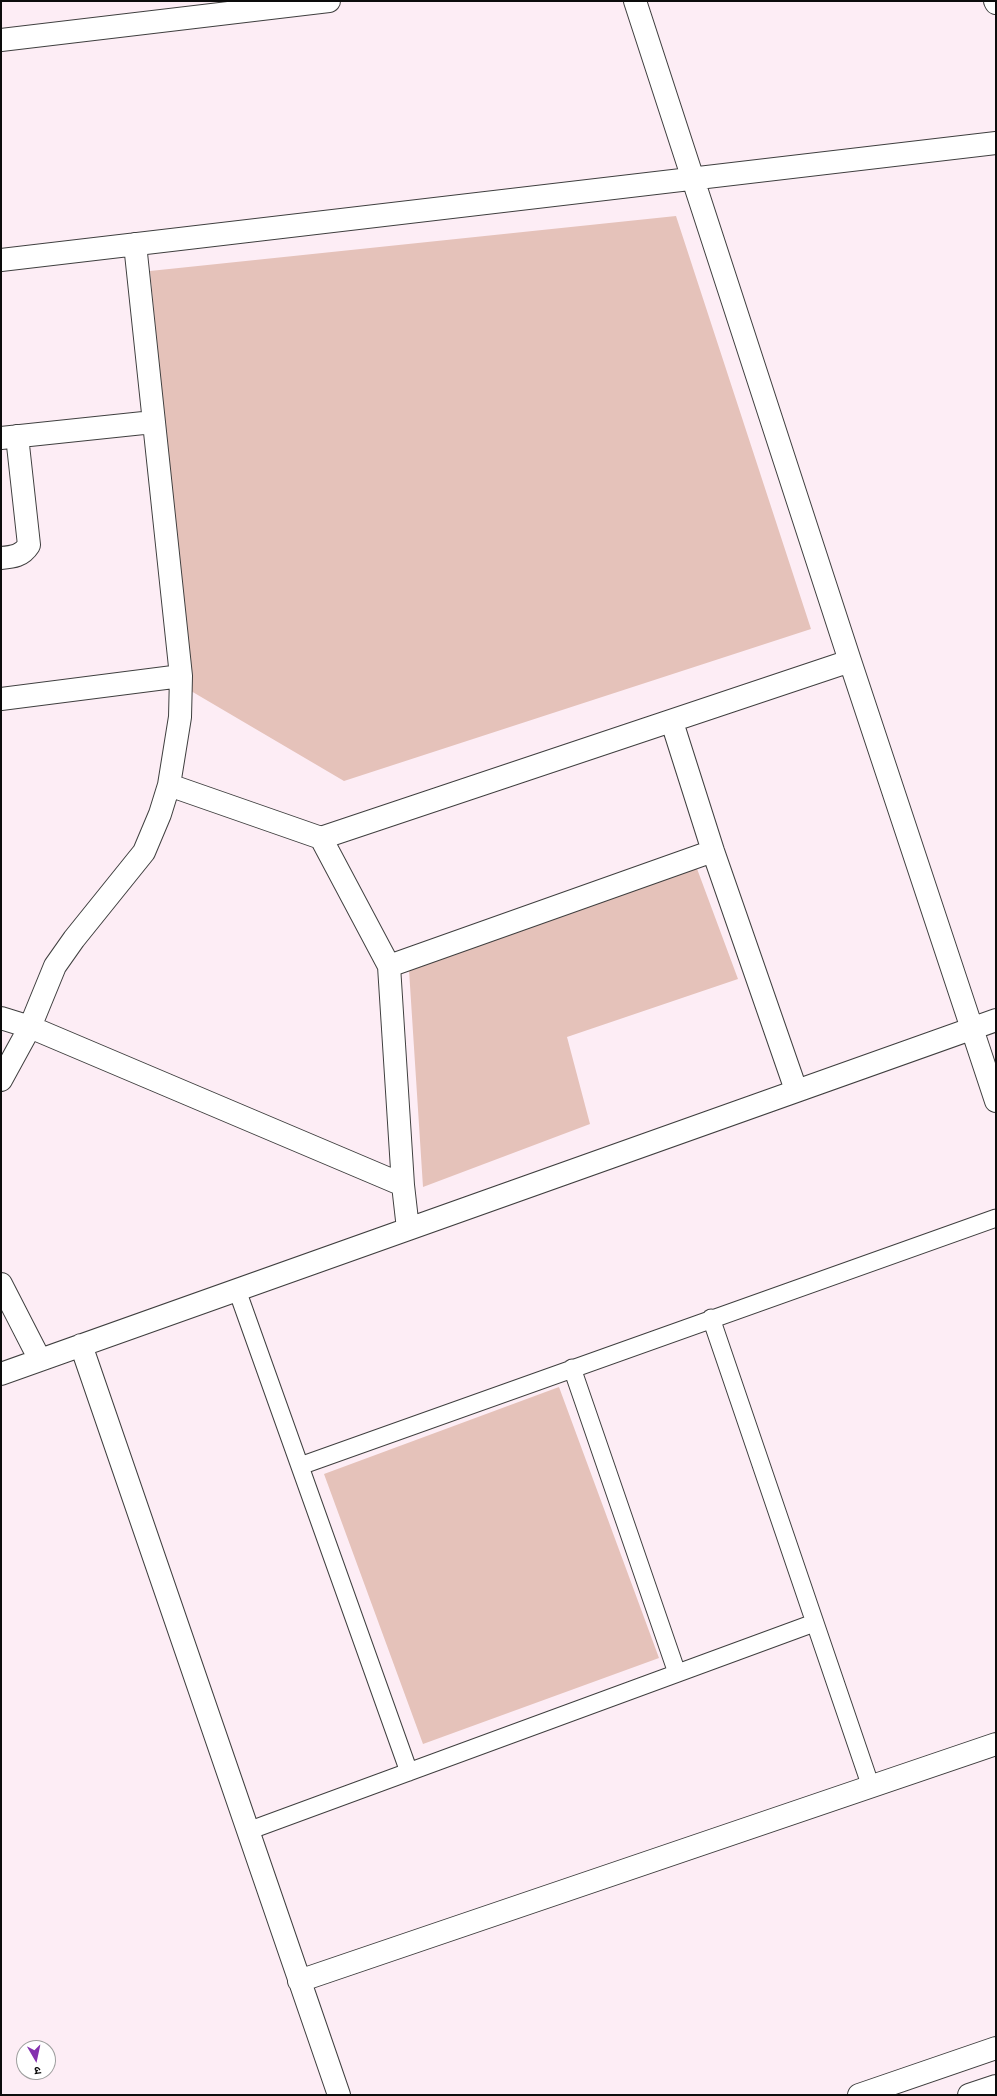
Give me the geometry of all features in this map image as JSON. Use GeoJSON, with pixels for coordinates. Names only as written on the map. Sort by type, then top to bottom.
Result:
{"type":"FeatureCollection","features":[{"type":"Feature","properties":{"kind":"street"},"geometry":{"type":"LineString","coordinates":[[1,40],[329,1]]}},
{"type":"Feature","properties":{"kind":"street"},"geometry":{"type":"LineString","coordinates":[[635,1],[850,661],[996,1101]]}},
{"type":"Feature","properties":{"kind":"street"},"geometry":{"type":"LineString","coordinates":[[1,260],[996,143]]}},
{"type":"Feature","properties":{"kind":"street"},"geometry":{"type":"LineString","coordinates":[[1,1080],[30,1027],[54,966],[144,852],[160,814],[169,785],[180,717],[181,676],[135,244]]}},
{"type":"Feature","properties":{"kind":"street"},"geometry":{"type":"LineString","coordinates":[[1,558],[17,556],[25,552],[29,545],[9,437],[153,422]]}},
{"type":"Feature","properties":{"kind":"street"},"geometry":{"type":"LineString","coordinates":[[169,785],[321,838],[672,722],[850,661]]}},
{"type":"Feature","properties":{"kind":"street"},"geometry":{"type":"LineString","coordinates":[[1,699],[181,676]]}},
{"type":"Feature","properties":{"kind":"street"},"geometry":{"type":"LineString","coordinates":[[672,722],[713,851],[796,1090]]}},
{"type":"Feature","properties":{"kind":"street"},"geometry":{"type":"LineString","coordinates":[[321,838],[389,966],[403,1185],[408,1229]]}},
{"type":"Feature","properties":{"kind":"street"},"geometry":{"type":"LineString","coordinates":[[389,966],[713,851]]}},
{"type":"Feature","properties":{"kind":"street"},"geometry":{"type":"LineString","coordinates":[[1,1018],[30,1027],[403,1185]]}},
{"type":"Feature","properties":{"kind":"street"},"geometry":{"type":"LineString","coordinates":[[1,1374],[996,1020]]}},
{"type":"Feature","properties":{"kind":"street"},"geometry":{"type":"LineString","coordinates":[[1,1284],[40,1360]]}},
{"type":"Feature","properties":{"kind":"street"},"geometry":{"type":"LineString","coordinates":[[81,1346],[339,2095]]}},
{"type":"Feature","properties":{"kind":"street"},"geometry":{"type":"LineString","coordinates":[[300,1981],[996,1744]]}},
{"type":"Feature","properties":{"kind":"street"},"geometry":{"type":"LineString","coordinates":[[862,2095],[996,2048]]}},
{"type":"Feature","properties":{"kind":"street"},"geometry":{"type":"LineString","coordinates":[[969,2095],[996,2086]]}},
{"type":"Feature","properties":{"kind":"lane"},"geometry":{"type":"LineString","coordinates":[[300,1466],[711,1318],[996,1218]]}},
{"type":"Feature","properties":{"kind":"lane"},"geometry":{"type":"LineString","coordinates":[[237,1290],[409,1772]]}},
{"type":"Feature","properties":{"kind":"lane"},"geometry":{"type":"LineString","coordinates":[[711,1318],[814,1623],[871,1786]]}},
{"type":"Feature","properties":{"kind":"lane"},"geometry":{"type":"LineString","coordinates":[[572,1368],[677,1673]]}},
{"type":"Feature","properties":{"kind":"lane"},"geometry":{"type":"LineString","coordinates":[[248,1831],[814,1623]]}},
{"type":"Feature","properties":{"kind":"shaded area"},"geometry":{"type":"Polygon","coordinates":[[[676,216],[811,629],[344,781],[191,691],[150,271],[676,216]]]}},
{"type":"Feature","properties":{"kind":"shaded area"},"geometry":{"type":"Polygon","coordinates":[[[696,866],[738,979],[567,1037],[590,1124],[423,1187],[409,970],[696,866]]]}},
{"type":"Feature","properties":{"kind":"shaded area"},"geometry":{"type":"Polygon","coordinates":[[[559,1387],[659,1658],[423,1744],[324,1474],[559,1387]]]}}]}
